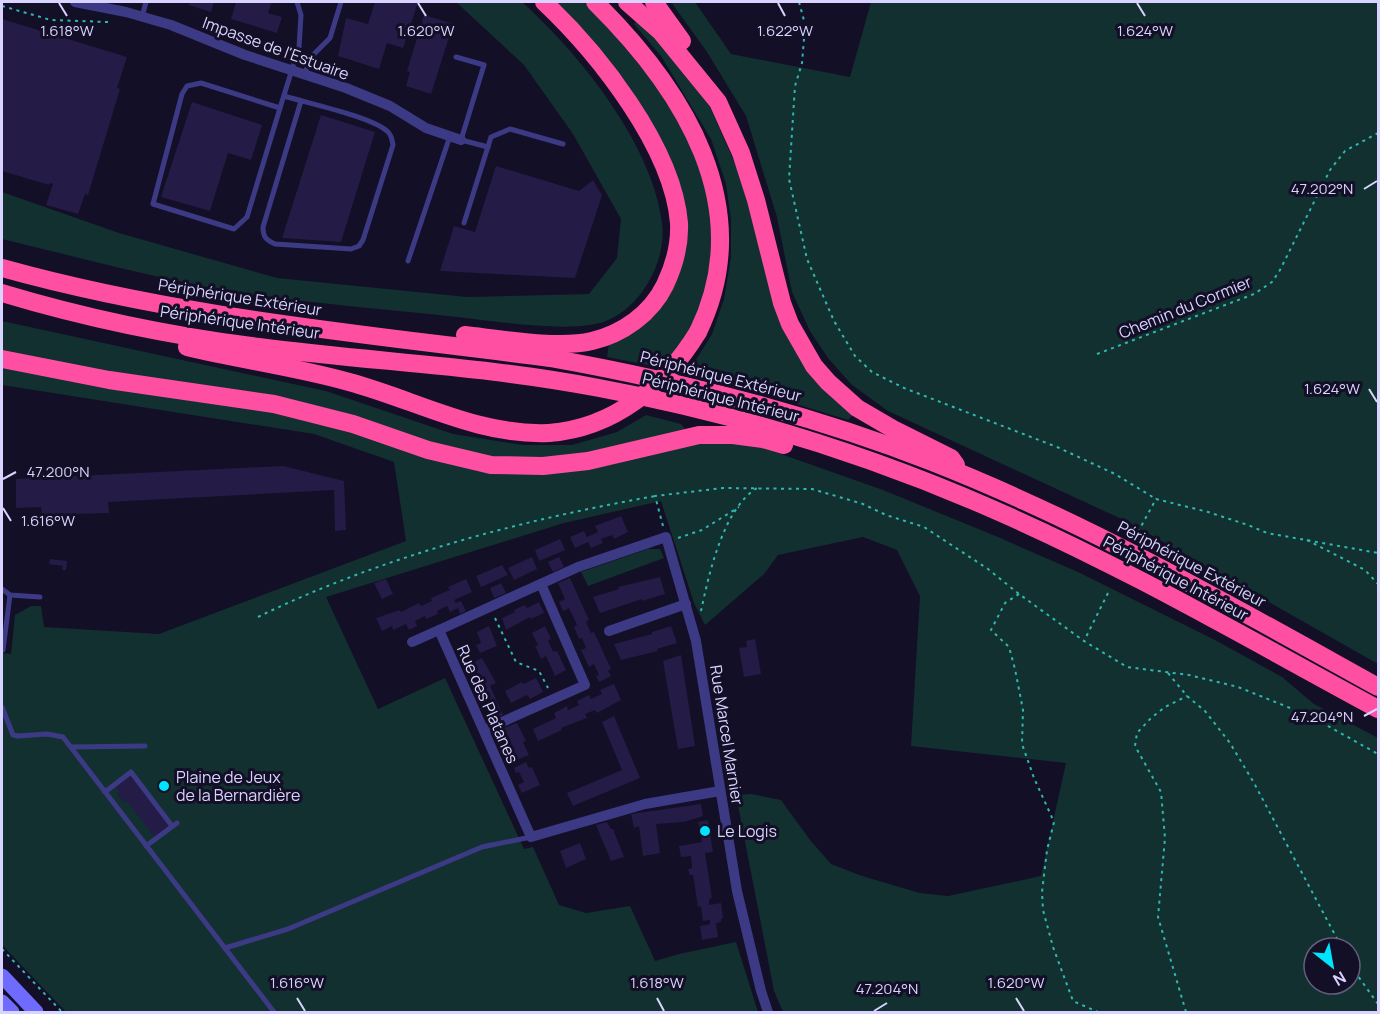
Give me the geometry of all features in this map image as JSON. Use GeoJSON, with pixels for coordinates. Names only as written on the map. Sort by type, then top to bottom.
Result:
{"type":"FeatureCollection","features":[{"type":"Feature","properties":{"kind":"highway"},"geometry":{"type":"LineString","coordinates":[[357,334],[370,327],[555,344],[589,342],[615,333],[638,319],[662,290],[674,262],[678,237],[677,212],[670,184],[648,135],[624,93],[578,36],[544,2]]}},
{"type":"Feature","properties":{"kind":"highway"},"geometry":{"type":"LineString","coordinates":[[2,300],[189,348],[349,382],[483,427],[517,433],[549,433],[578,429],[602,421],[631,404],[664,378],[687,350],[698,332],[706,315],[720,264],[720,219],[709,168],[702,148],[677,101],[629,37],[595,2]]}},
{"type":"Feature","properties":{"kind":"highway"},"geometry":{"type":"LineString","coordinates":[[627,2],[661,33],[718,102]]}},
{"type":"Feature","properties":{"kind":"highway"},"geometry":{"type":"LineString","coordinates":[[654,2],[690,51],[718,102],[741,153],[786,313],[797,338],[814,366],[857,408],[951,458],[963,474]]}},
{"type":"Feature","properties":{"kind":"highway","name":"Périphérique Extérieur"},"geometry":{"type":"LineString","coordinates":[[2,268],[188,311],[273,324],[550,358],[682,385],[834,427],[963,474],[1108,541],[1378,687]]}},
{"type":"Feature","properties":{"kind":"highway","name":"Périphérique Intérieur"},"geometry":{"type":"LineString","coordinates":[[2,293],[140,327],[255,346],[478,370],[600,388],[757,424],[811,440],[992,508],[1109,564],[1378,709]]}},
{"type":"Feature","properties":{"kind":"highway"},"geometry":{"type":"LineString","coordinates":[[2,359],[109,380],[274,404],[353,424],[428,450],[491,465],[531,467],[588,461],[699,435],[733,435],[763,439],[800,449],[924,492],[940,487]]}},
{"type":"Feature","properties":{"kind":"street","name":"Impasse de l'Estuaire"},"geometry":{"type":"LineString","coordinates":[[75,2],[128,7],[142,16],[171,25],[245,55],[292,69],[390,106],[426,128],[461,140]]}},
{"type":"Feature","properties":{"kind":"street","name":"Rue des Platanes"},"geometry":{"type":"LineString","coordinates":[[531,837],[439,630],[578,567],[666,537]]}},
{"type":"Feature","properties":{"kind":"street","name":"Rue Marcel Marnier"},"geometry":{"type":"LineString","coordinates":[[666,537],[692,625],[737,891],[768,1012]]}},
{"type":"Feature","properties":{"kind":"street"},"geometry":{"type":"LineString","coordinates":[[484,730],[585,685],[541,584]]}},
{"type":"Feature","properties":{"kind":"street"},"geometry":{"type":"LineString","coordinates":[[609,631],[686,604]]}},
{"type":"Feature","properties":{"kind":"street"},"geometry":{"type":"LineString","coordinates":[[412,642],[439,630]]}},
{"type":"Feature","properties":{"kind":"street"},"geometry":{"type":"LineString","coordinates":[[531,837],[645,804],[720,791]]}},
{"type":"Feature","properties":{"kind":"street"},"geometry":{"type":"LineString","coordinates":[[2,976],[36,1012]]}},
{"type":"Feature","properties":{"kind":"street"},"geometry":{"type":"LineString","coordinates":[[2,1002],[12,1012]]}},
{"type":"Feature","properties":{"kind":"lane"},"geometry":{"type":"LineString","coordinates":[[142,16],[146,2]]}},
{"type":"Feature","properties":{"kind":"lane"},"geometry":{"type":"LineString","coordinates":[[280,108],[201,83],[187,86],[182,94],[153,204],[234,229],[247,217],[299,47],[302,15],[296,2]]}},
{"type":"Feature","properties":{"kind":"lane"},"geometry":{"type":"LineString","coordinates":[[305,74],[310,58],[330,38],[341,2]]}},
{"type":"Feature","properties":{"kind":"lane"},"geometry":{"type":"LineString","coordinates":[[456,57],[484,65],[461,140],[488,147]]}},
{"type":"Feature","properties":{"kind":"lane"},"geometry":{"type":"LineString","coordinates":[[284,96],[355,116],[386,130],[392,137],[393,145],[363,240],[351,249],[275,244],[267,240],[263,234],[263,227],[301,101]]}},
{"type":"Feature","properties":{"kind":"lane"},"geometry":{"type":"LineString","coordinates":[[464,224],[491,137],[510,129],[563,144]]}},
{"type":"Feature","properties":{"kind":"lane"},"geometry":{"type":"LineString","coordinates":[[408,261],[450,136]]}},
{"type":"Feature","properties":{"kind":"lane"},"geometry":{"type":"LineString","coordinates":[[2,590],[10,595],[40,597]]}},
{"type":"Feature","properties":{"kind":"lane"},"geometry":{"type":"LineString","coordinates":[[3,650],[10,595]]}},
{"type":"Feature","properties":{"kind":"lane"},"geometry":{"type":"LineString","coordinates":[[2,707],[13,735],[63,736],[274,1012]]}},
{"type":"Feature","properties":{"kind":"lane"},"geometry":{"type":"LineString","coordinates":[[71,747],[145,746]]}},
{"type":"Feature","properties":{"kind":"lane"},"geometry":{"type":"LineString","coordinates":[[105,792],[131,772],[175,824],[146,846]]}},
{"type":"Feature","properties":{"kind":"lane"},"geometry":{"type":"LineString","coordinates":[[225,948],[299,924],[482,847],[531,837]]}},
{"type":"Feature","properties":{"kind":"path"},"geometry":{"type":"LineString","coordinates":[[799,2],[805,24],[801,63],[795,86],[789,179],[807,259],[834,321],[855,356],[872,372],[904,388],[1057,447],[1115,474],[1156,499],[1209,512],[1267,533],[1378,553]]}},
{"type":"Feature","properties":{"kind":"path"},"geometry":{"type":"LineString","coordinates":[[2,6],[51,20],[109,22]]}},
{"type":"Feature","properties":{"kind":"path","name":"Chemin du Cormier"},"geometry":{"type":"LineString","coordinates":[[1097,354],[1254,294],[1272,282],[1330,170],[1345,151],[1378,133]]}},
{"type":"Feature","properties":{"kind":"path"},"geometry":{"type":"LineString","coordinates":[[692,625],[699,618],[708,579],[720,541],[730,519],[750,492],[759,487]]}},
{"type":"Feature","properties":{"kind":"path"},"geometry":{"type":"LineString","coordinates":[[258,617],[300,596],[364,572],[458,542],[557,516],[655,496],[723,488],[812,489],[924,526],[988,568],[1018,594],[1084,641],[1127,667],[1189,675],[1238,687],[1310,716],[1378,754]]}},
{"type":"Feature","properties":{"kind":"path"},"geometry":{"type":"LineString","coordinates":[[655,496],[666,537],[680,538],[702,530],[739,507]]}},
{"type":"Feature","properties":{"kind":"path"},"geometry":{"type":"LineString","coordinates":[[1138,532],[1156,499]]}},
{"type":"Feature","properties":{"kind":"path"},"geometry":{"type":"LineString","coordinates":[[1305,539],[1365,570],[1378,584]]}},
{"type":"Feature","properties":{"kind":"path"},"geometry":{"type":"LineString","coordinates":[[1084,641],[1108,593]]}},
{"type":"Feature","properties":{"kind":"path"},"geometry":{"type":"LineString","coordinates":[[1018,594],[1005,603],[991,630],[1009,647],[1023,710],[1022,744],[1034,778],[1054,822],[1047,850],[1042,892],[1043,910],[1053,947],[1073,1001],[1098,1012]]}},
{"type":"Feature","properties":{"kind":"path"},"geometry":{"type":"LineString","coordinates":[[490,607],[516,662],[539,670],[554,699]]}},
{"type":"Feature","properties":{"kind":"path"},"geometry":{"type":"LineString","coordinates":[[1168,673],[1205,711],[1230,743],[1254,783],[1336,936]]}},
{"type":"Feature","properties":{"kind":"path"},"geometry":{"type":"LineString","coordinates":[[1186,1012],[1158,917],[1165,838],[1161,792],[1135,746],[1137,733],[1151,718],[1188,696]]}},
{"type":"Feature","properties":{"kind":"path"},"geometry":{"type":"LineString","coordinates":[[2,949],[62,1012]]}},
{"type":"Feature","properties":{"kind":"path"},"geometry":{"type":"LineString","coordinates":[[1362,982],[1378,1004]]}},
{"type":"Feature","properties":{"kind":"green space"},"geometry":{"type":"Polygon","coordinates":[[[456,2],[522,2],[567,47],[589,74],[629,132],[644,163],[656,193],[662,223],[663,237],[660,252],[656,267],[641,294],[631,305],[606,321],[592,325],[554,327],[291,300],[192,284],[2,239],[2,192],[119,233],[277,278],[467,297],[589,294],[617,258],[621,219],[573,134],[524,65],[456,2]]]}},
{"type":"Feature","properties":{"kind":"green space"},"geometry":{"type":"Polygon","coordinates":[[[553,2],[584,2],[607,25],[649,77],[687,131],[707,184],[713,236],[707,285],[694,328],[663,368],[607,357],[609,343],[681,262],[661,147],[626,82],[582,28],[553,2]]]}},
{"type":"Feature","properties":{"kind":"green space"},"geometry":{"type":"Polygon","coordinates":[[[671,2],[695,2],[731,54],[850,77],[871,2],[1378,2],[1378,664],[1128,522],[888,411],[852,385],[828,358],[810,331],[792,292],[777,217],[746,116],[707,52],[671,2]]]}},
{"type":"Feature","properties":{"kind":"green space"},"geometry":{"type":"Polygon","coordinates":[[[637,20],[671,55],[710,107],[748,193],[770,282],[853,415],[848,420],[689,371],[712,334],[724,299],[731,257],[731,220],[726,184],[711,139],[661,56],[634,24],[637,20]]]}},
{"type":"Feature","properties":{"kind":"green space"},"geometry":{"type":"Polygon","coordinates":[[[2,321],[326,391],[453,434],[523,445],[572,445],[617,432],[646,415],[681,424],[697,443],[730,442],[764,448],[883,490],[1078,572],[1217,641],[1282,677],[1314,704],[1378,738],[1378,1012],[783,1012],[774,991],[736,795],[751,794],[781,800],[831,864],[862,876],[920,893],[948,896],[1041,876],[1066,763],[911,746],[920,596],[897,550],[863,537],[778,555],[764,574],[705,625],[694,603],[661,501],[564,523],[326,597],[378,709],[445,678],[524,849],[533,847],[559,905],[586,913],[630,906],[655,961],[736,942],[758,1012],[66,1012],[2,945],[2,653],[11,654],[15,615],[31,606],[41,606],[44,627],[159,634],[406,541],[394,462],[314,434],[2,385],[2,321]]]}},
{"type":"Feature","properties":{"kind":"green space"},"geometry":{"type":"Polygon","coordinates":[[[648,549],[660,549],[664,558],[588,586],[581,572],[648,549]]]}},
{"type":"Feature","properties":{"kind":"building"},"geometry":{"type":"Polygon","coordinates":[[[190,2],[214,2],[211,12],[189,5],[190,2]]]}},
{"type":"Feature","properties":{"kind":"building"},"geometry":{"type":"Polygon","coordinates":[[[236,2],[272,2],[268,13],[282,17],[277,33],[231,19],[236,2]]]}},
{"type":"Feature","properties":{"kind":"building"},"geometry":{"type":"Polygon","coordinates":[[[375,2],[418,2],[403,48],[387,43],[379,69],[338,56],[346,18],[368,24],[375,2]]]}},
{"type":"Feature","properties":{"kind":"building"},"geometry":{"type":"Polygon","coordinates":[[[424,15],[457,25],[455,32],[451,31],[431,94],[406,86],[410,72],[407,71],[424,15]]]}},
{"type":"Feature","properties":{"kind":"building"},"geometry":{"type":"Polygon","coordinates":[[[2,19],[127,57],[117,88],[120,89],[88,195],[85,194],[78,214],[46,205],[53,184],[49,185],[2,171],[2,19]]]}},
{"type":"Feature","properties":{"kind":"building"},"geometry":{"type":"Polygon","coordinates":[[[192,102],[262,125],[251,160],[228,153],[210,211],[161,197],[192,102]]]}},
{"type":"Feature","properties":{"kind":"building"},"geometry":{"type":"Polygon","coordinates":[[[321,115],[375,132],[341,242],[282,238],[321,115]]]}},
{"type":"Feature","properties":{"kind":"building"},"geometry":{"type":"Polygon","coordinates":[[[496,166],[579,191],[593,180],[602,195],[575,278],[440,271],[454,226],[475,232],[496,166]]]}},
{"type":"Feature","properties":{"kind":"building"},"geometry":{"type":"Polygon","coordinates":[[[283,466],[344,481],[346,530],[335,531],[334,490],[108,502],[109,513],[42,515],[41,507],[16,508],[16,479],[283,466]]]}},
{"type":"Feature","properties":{"kind":"building"},"geometry":{"type":"Polygon","coordinates":[[[621,516],[628,532],[614,539],[612,535],[601,539],[603,543],[591,548],[588,542],[575,548],[570,537],[584,531],[587,537],[598,532],[595,526],[621,516]]]}},
{"type":"Feature","properties":{"kind":"building"},"geometry":{"type":"Polygon","coordinates":[[[560,539],[565,550],[539,561],[535,550],[560,539]]]}},
{"type":"Feature","properties":{"kind":"building"},"geometry":{"type":"Polygon","coordinates":[[[532,557],[537,569],[514,580],[508,568],[532,557]]]}},
{"type":"Feature","properties":{"kind":"building"},"geometry":{"type":"Polygon","coordinates":[[[559,557],[564,567],[553,572],[548,562],[559,557]]]}},
{"type":"Feature","properties":{"kind":"building"},"geometry":{"type":"Polygon","coordinates":[[[50,559],[67,561],[66,570],[62,570],[63,566],[49,564],[50,559]]]}},
{"type":"Feature","properties":{"kind":"building"},"geometry":{"type":"Polygon","coordinates":[[[502,565],[508,575],[481,587],[476,576],[502,565]]]}},
{"type":"Feature","properties":{"kind":"building"},"geometry":{"type":"Polygon","coordinates":[[[660,577],[665,594],[600,613],[593,597],[619,589],[618,587],[660,577]]]}},
{"type":"Feature","properties":{"kind":"building"},"geometry":{"type":"Polygon","coordinates":[[[570,578],[589,620],[586,622],[591,633],[594,632],[611,669],[608,671],[611,676],[599,682],[596,676],[599,675],[594,664],[589,667],[581,650],[586,648],[582,638],[579,639],[574,627],[577,625],[569,608],[563,611],[559,602],[565,599],[558,583],[570,578]]]}},
{"type":"Feature","properties":{"kind":"building"},"geometry":{"type":"Polygon","coordinates":[[[386,579],[393,594],[382,599],[374,583],[386,579]]]}},
{"type":"Feature","properties":{"kind":"building"},"geometry":{"type":"Polygon","coordinates":[[[466,579],[472,592],[454,600],[456,603],[461,601],[466,611],[460,614],[458,608],[450,612],[447,606],[437,611],[438,614],[426,619],[425,616],[415,621],[417,626],[409,630],[406,624],[393,630],[392,626],[382,631],[376,618],[400,610],[401,612],[419,603],[421,606],[432,601],[431,598],[450,590],[448,587],[466,579]]]}},
{"type":"Feature","properties":{"kind":"building"},"geometry":{"type":"Polygon","coordinates":[[[501,583],[506,593],[494,598],[490,588],[501,583]]]}},
{"type":"Feature","properties":{"kind":"building"},"geometry":{"type":"Polygon","coordinates":[[[539,602],[544,613],[531,619],[530,617],[506,630],[502,618],[525,605],[527,608],[539,602]]]}},
{"type":"Feature","properties":{"kind":"building"},"geometry":{"type":"Polygon","coordinates":[[[489,626],[497,646],[480,653],[476,645],[481,643],[477,632],[489,626]]]}},
{"type":"Feature","properties":{"kind":"building"},"geometry":{"type":"Polygon","coordinates":[[[545,626],[551,639],[548,640],[553,652],[557,651],[566,670],[555,676],[546,656],[541,659],[532,633],[545,626]]]}},
{"type":"Feature","properties":{"kind":"building"},"geometry":{"type":"Polygon","coordinates":[[[671,626],[677,643],[657,649],[658,651],[621,660],[614,644],[652,634],[652,632],[671,626]]]}},
{"type":"Feature","properties":{"kind":"building"},"geometry":{"type":"Polygon","coordinates":[[[755,639],[761,674],[744,677],[739,648],[747,647],[746,641],[755,639]]]}},
{"type":"Feature","properties":{"kind":"building"},"geometry":{"type":"Polygon","coordinates":[[[681,655],[695,746],[678,749],[663,661],[681,655]]]}},
{"type":"Feature","properties":{"kind":"building"},"geometry":{"type":"Polygon","coordinates":[[[482,658],[496,683],[490,686],[503,715],[491,720],[477,691],[483,688],[478,677],[474,678],[468,665],[482,658]]]}},
{"type":"Feature","properties":{"kind":"building"},"geometry":{"type":"Polygon","coordinates":[[[536,678],[543,692],[530,699],[527,695],[511,703],[505,691],[536,678]]]}},
{"type":"Feature","properties":{"kind":"building"},"geometry":{"type":"Polygon","coordinates":[[[614,684],[621,700],[597,713],[595,710],[585,714],[587,718],[561,728],[562,730],[538,741],[533,729],[556,718],[554,713],[567,706],[568,710],[579,705],[577,701],[589,695],[591,699],[602,694],[600,690],[614,684]]]}},
{"type":"Feature","properties":{"kind":"building"},"geometry":{"type":"Polygon","coordinates":[[[614,716],[640,778],[573,806],[567,793],[622,770],[602,722],[614,716]]]}},
{"type":"Feature","properties":{"kind":"building"},"geometry":{"type":"Polygon","coordinates":[[[517,723],[526,741],[523,742],[529,755],[514,761],[509,749],[513,747],[504,728],[517,723]]]}},
{"type":"Feature","properties":{"kind":"building"},"geometry":{"type":"Polygon","coordinates":[[[526,762],[529,768],[532,767],[540,785],[522,793],[518,785],[524,782],[514,768],[526,762]]]}},
{"type":"Feature","properties":{"kind":"building"},"geometry":{"type":"Polygon","coordinates":[[[131,775],[172,826],[155,838],[127,801],[124,803],[117,794],[119,792],[116,787],[131,775]]]}},
{"type":"Feature","properties":{"kind":"building"},"geometry":{"type":"Polygon","coordinates":[[[701,804],[703,816],[684,822],[656,824],[660,853],[643,856],[639,826],[634,828],[631,814],[701,804]]]}},
{"type":"Feature","properties":{"kind":"building"},"geometry":{"type":"Polygon","coordinates":[[[708,820],[713,852],[705,853],[712,898],[709,899],[709,905],[721,903],[723,918],[721,922],[716,923],[718,937],[702,940],[700,926],[710,924],[710,920],[703,921],[701,906],[698,907],[693,875],[690,875],[688,869],[692,868],[691,856],[681,857],[679,846],[702,842],[698,822],[708,820]]]}},
{"type":"Feature","properties":{"kind":"building"},"geometry":{"type":"Polygon","coordinates":[[[607,822],[613,829],[624,857],[611,861],[596,825],[607,822]]]}},
{"type":"Feature","properties":{"kind":"building"},"geometry":{"type":"Polygon","coordinates":[[[580,843],[586,859],[566,868],[560,851],[580,843]]]}},
{"type":"Feature","properties":{"kind":"place","name":"Plaine de Jeux de la Bernardière"},"geometry":{"type":"Point","coordinates":[164,786]}},
{"type":"Feature","properties":{"kind":"place","name":"Le Logis"},"geometry":{"type":"Point","coordinates":[705,831]}}]}
